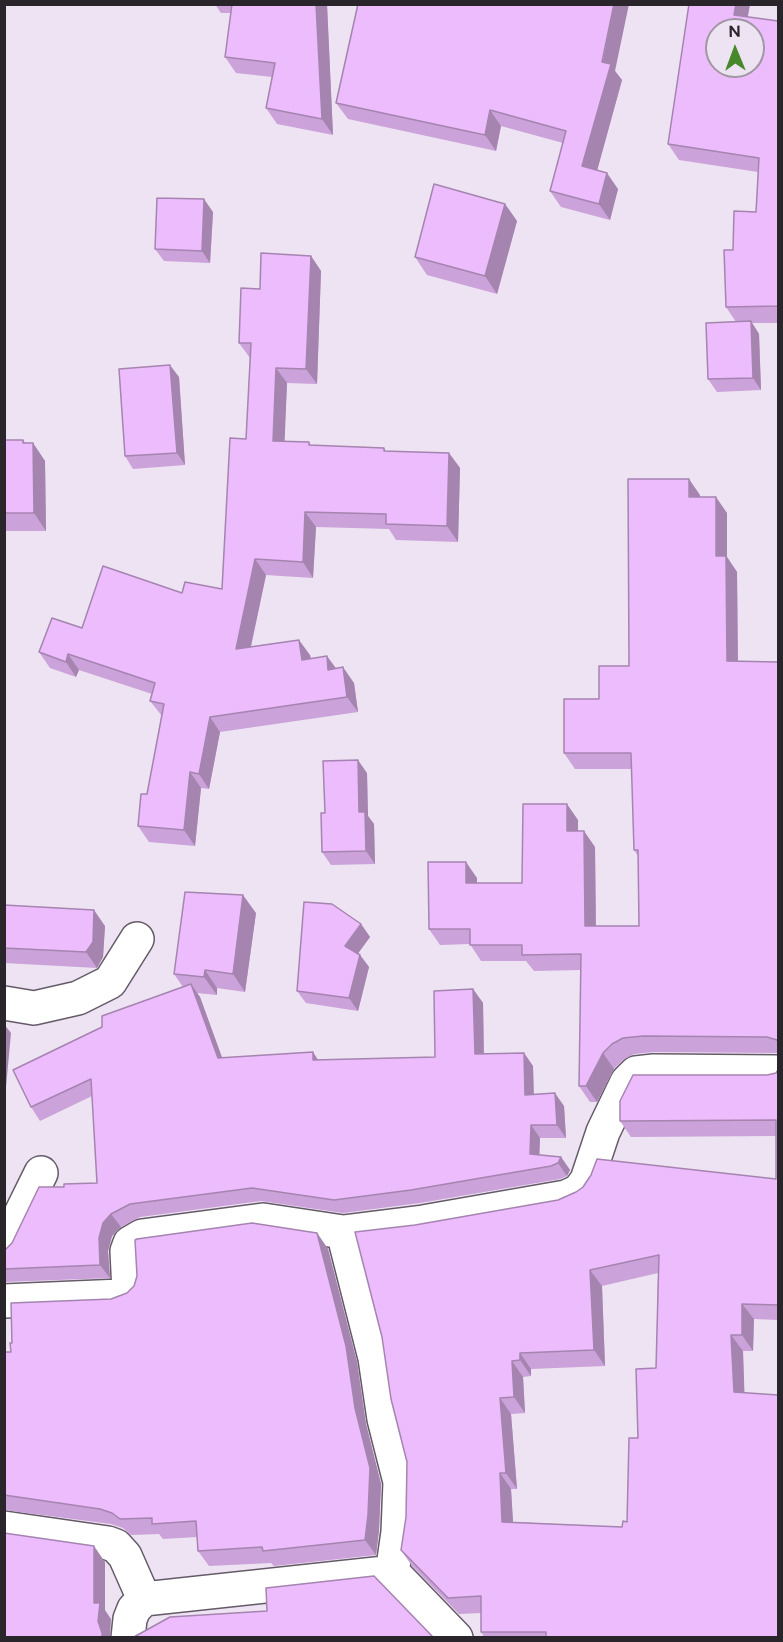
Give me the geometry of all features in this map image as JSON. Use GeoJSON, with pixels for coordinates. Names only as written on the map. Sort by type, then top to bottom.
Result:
{"type":"FeatureCollection","features":[{"type":"Feature","properties":{"kind":"street"},"geometry":{"type":"LineString","coordinates":[[4,1004],[34,1008],[78,998],[110,982],[137,939]]}},
{"type":"Feature","properties":{"kind":"street"},"geometry":{"type":"LineString","coordinates":[[4,1301],[121,1296],[129,1292],[127,1251],[130,1243],[142,1236],[263,1220],[343,1232],[445,1218],[566,1197],[579,1191],[587,1180],[603,1132],[631,1077],[640,1072],[778,1072]]}},
{"type":"Feature","properties":{"kind":"street"},"geometry":{"type":"LineString","coordinates":[[4,1248],[40,1173]]}},
{"type":"Feature","properties":{"kind":"street"},"geometry":{"type":"LineString","coordinates":[[343,1232],[375,1358],[384,1419],[400,1482],[398,1532],[392,1574]]}},
{"type":"Feature","properties":{"kind":"street"},"geometry":{"type":"LineString","coordinates":[[4,1528],[117,1546],[125,1556],[144,1599]]}},
{"type":"Feature","properties":{"kind":"street"},"geometry":{"type":"LineString","coordinates":[[128,1638],[130,1619],[134,1609],[144,1599],[385,1573],[392,1574],[456,1638]]}},
{"type":"Feature","properties":{"kind":"building"},"geometry":{"type":"Polygon","coordinates":[[[232,4],[316,4],[322,119],[266,108],[275,63],[225,57],[232,4]]]}},
{"type":"Feature","properties":{"kind":"building"},"geometry":{"type":"Polygon","coordinates":[[[358,4],[614,4],[602,62],[611,64],[582,166],[607,173],[599,204],[550,191],[566,131],[490,110],[485,135],[336,103],[358,4]]]}},
{"type":"Feature","properties":{"kind":"building"},"geometry":{"type":"Polygon","coordinates":[[[689,4],[736,4],[734,15],[756,18],[705,18],[705,78],[765,78],[765,19],[778,21],[778,306],[726,307],[724,250],[733,250],[734,211],[756,212],[759,158],[668,144],[689,4]]]}},
{"type":"Feature","properties":{"kind":"building"},"geometry":{"type":"Polygon","coordinates":[[[434,184],[505,204],[485,276],[415,257],[434,184]]]}},
{"type":"Feature","properties":{"kind":"building"},"geometry":{"type":"Polygon","coordinates":[[[157,198],[204,199],[202,251],[155,249],[157,198]]]}},
{"type":"Feature","properties":{"kind":"building"},"geometry":{"type":"Polygon","coordinates":[[[261,253],[311,256],[306,369],[276,368],[273,441],[384,448],[384,451],[449,453],[447,526],[386,524],[386,514],[305,512],[303,562],[255,559],[236,649],[299,640],[302,660],[327,656],[328,670],[343,667],[347,697],[210,717],[199,774],[190,772],[184,830],[138,826],[141,794],[147,794],[164,704],[150,701],[155,683],[68,654],[66,662],[39,652],[52,618],[82,628],[103,566],[182,593],[185,582],[222,589],[230,438],[246,439],[251,343],[239,343],[241,288],[260,289],[261,253]]]}},
{"type":"Feature","properties":{"kind":"building"},"geometry":{"type":"Polygon","coordinates":[[[751,321],[753,378],[708,379],[706,323],[751,321]]]}},
{"type":"Feature","properties":{"kind":"building"},"geometry":{"type":"Polygon","coordinates":[[[170,365],[177,453],[125,456],[119,369],[170,365]]]}},
{"type":"Feature","properties":{"kind":"building"},"geometry":{"type":"Polygon","coordinates":[[[4,440],[23,440],[23,443],[33,443],[34,513],[4,513],[4,440]]]}},
{"type":"Feature","properties":{"kind":"building"},"geometry":{"type":"Polygon","coordinates":[[[628,479],[689,479],[689,497],[716,497],[716,556],[726,556],[727,661],[778,662],[778,1042],[767,1037],[643,1036],[623,1038],[603,1053],[586,1086],[579,1086],[581,954],[522,955],[522,945],[470,945],[470,929],[429,929],[428,862],[466,862],[466,883],[522,883],[523,804],[567,804],[567,831],[584,831],[585,926],[639,926],[638,850],[634,850],[631,753],[564,753],[564,699],[599,699],[599,666],[629,666],[628,479]]]}},
{"type":"Feature","properties":{"kind":"building"},"geometry":{"type":"Polygon","coordinates":[[[358,760],[359,812],[365,812],[366,851],[322,852],[321,813],[325,813],[323,761],[358,760]]]}},
{"type":"Feature","properties":{"kind":"building"},"geometry":{"type":"Polygon","coordinates":[[[185,892],[243,895],[233,974],[205,970],[204,977],[174,974],[185,892]]]}},
{"type":"Feature","properties":{"kind":"building"},"geometry":{"type":"Polygon","coordinates":[[[304,902],[332,904],[361,924],[345,946],[360,955],[349,998],[297,991],[304,902]]]}},
{"type":"Feature","properties":{"kind":"building"},"geometry":{"type":"Polygon","coordinates":[[[4,905],[94,910],[93,942],[86,952],[4,948],[4,905]]]}},
{"type":"Feature","properties":{"kind":"building"},"geometry":{"type":"Polygon","coordinates":[[[191,984],[218,1058],[313,1052],[313,1060],[435,1057],[434,991],[473,989],[475,1054],[524,1053],[525,1095],[555,1093],[557,1125],[531,1125],[530,1154],[561,1157],[558,1163],[551,1166],[411,1190],[334,1200],[252,1188],[130,1204],[111,1214],[103,1223],[99,1238],[100,1265],[4,1269],[4,1251],[12,1243],[39,1187],[97,1183],[91,1079],[31,1107],[13,1070],[102,1027],[102,1016],[191,984]]]}},
{"type":"Feature","properties":{"kind":"building"},"geometry":{"type":"Polygon","coordinates":[[[778,1070],[778,1305],[742,1304],[742,1335],[731,1335],[734,1392],[778,1395],[778,1638],[546,1638],[546,1632],[481,1632],[481,1596],[448,1598],[401,1550],[406,1517],[407,1462],[391,1399],[382,1337],[355,1232],[415,1225],[558,1200],[583,1187],[597,1159],[776,1179],[776,1120],[620,1121],[620,1101],[633,1075],[767,1075],[776,1073],[778,1070]],[[659,1255],[590,1270],[594,1350],[520,1353],[520,1360],[512,1361],[514,1397],[500,1398],[506,1473],[500,1473],[502,1522],[622,1527],[623,1521],[627,1522],[629,1438],[638,1438],[636,1369],[656,1368],[659,1255]]]}},
{"type":"Feature","properties":{"kind":"building"},"geometry":{"type":"Polygon","coordinates":[[[252,1223],[317,1233],[346,1346],[355,1408],[370,1468],[365,1540],[263,1551],[262,1547],[198,1551],[196,1521],[152,1524],[152,1518],[120,1519],[100,1509],[4,1495],[4,1352],[11,1352],[11,1303],[111,1299],[127,1293],[134,1286],[137,1276],[135,1240],[252,1223]]]}},
{"type":"Feature","properties":{"kind":"building"},"geometry":{"type":"Polygon","coordinates":[[[4,1533],[94,1546],[94,1603],[100,1603],[98,1621],[102,1638],[4,1638],[4,1533]]]}},
{"type":"Feature","properties":{"kind":"building"},"geometry":{"type":"Polygon","coordinates":[[[374,1576],[432,1638],[132,1638],[170,1617],[267,1611],[266,1588],[374,1576]]]}}]}
